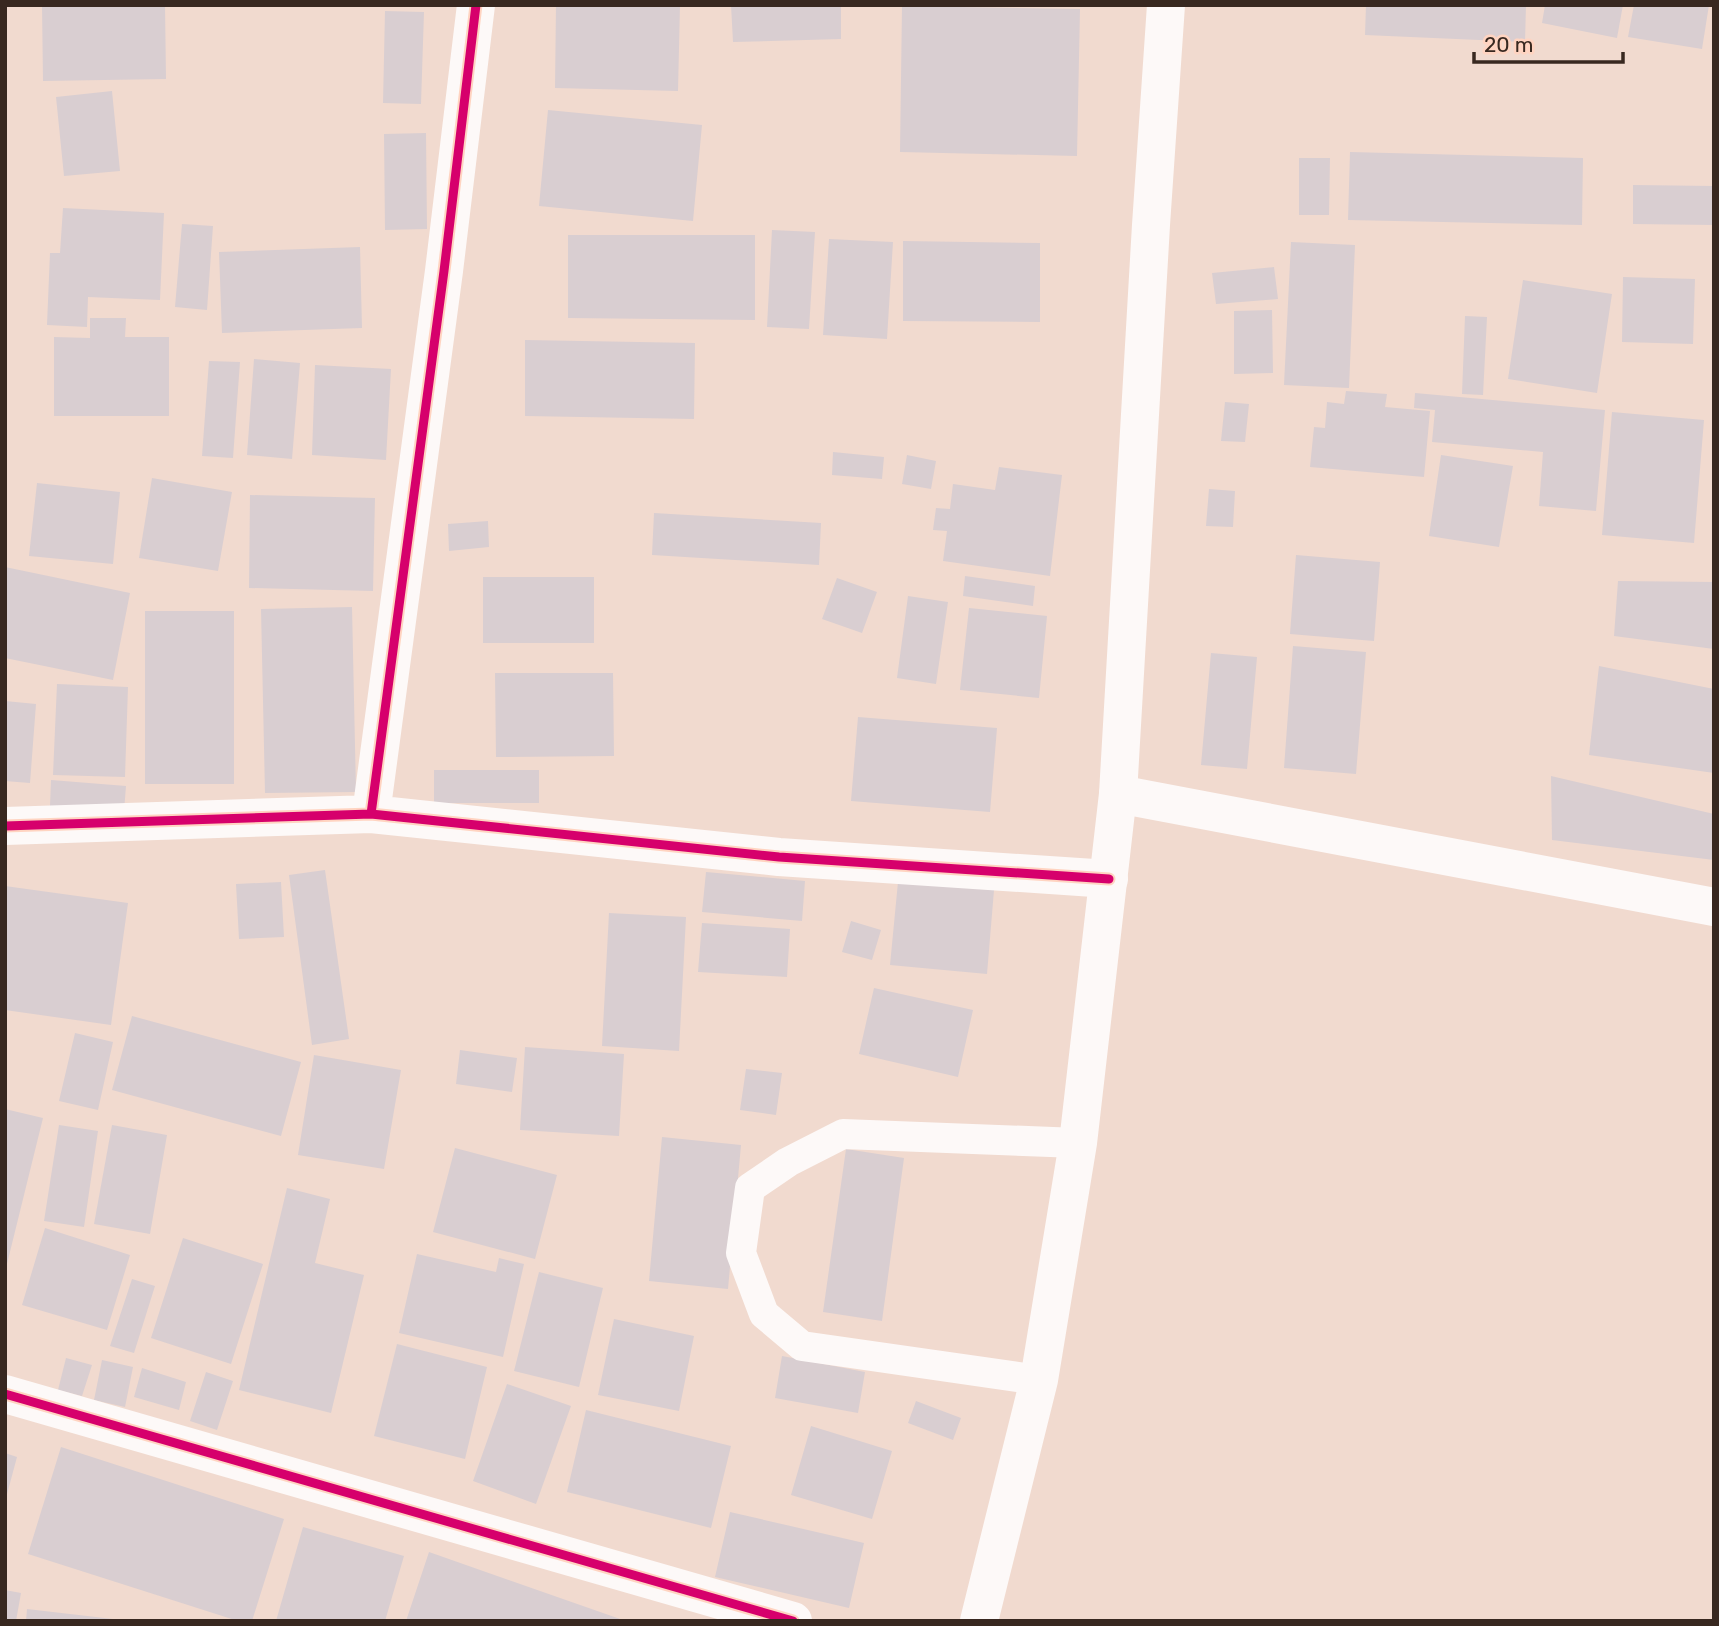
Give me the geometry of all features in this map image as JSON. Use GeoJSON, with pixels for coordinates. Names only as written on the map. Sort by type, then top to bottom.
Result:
{"type":"FeatureCollection","features":[{"type":"Feature","properties":{"kind":"street"},"geometry":{"type":"LineString","coordinates":[[371,814],[442,285],[476,5]]}},
{"type":"Feature","properties":{"kind":"street"},"geometry":{"type":"LineString","coordinates":[[979,1621],[1039,1380],[1078,1143],[1109,880],[1118,794],[1166,5]]}},
{"type":"Feature","properties":{"kind":"street"},"geometry":{"type":"LineString","coordinates":[[1118,794],[1714,907]]}},
{"type":"Feature","properties":{"kind":"street"},"geometry":{"type":"LineString","coordinates":[[5,826],[371,814],[779,857],[1109,880]]}},
{"type":"Feature","properties":{"kind":"street"},"geometry":{"type":"LineString","coordinates":[[5,1394],[793,1621]]}},
{"type":"Feature","properties":{"kind":"lane"},"geometry":{"type":"LineString","coordinates":[[1039,1380],[802,1346],[764,1314],[741,1253],[750,1188],[788,1162],[843,1134],[1078,1143]]}},
{"type":"Feature","properties":{"kind":"building"},"geometry":{"type":"Polygon","coordinates":[[[42,5],[165,5],[166,79],[43,81],[42,5]]]}},
{"type":"Feature","properties":{"kind":"building"},"geometry":{"type":"Polygon","coordinates":[[[556,5],[680,5],[678,91],[555,88],[556,5]]]}},
{"type":"Feature","properties":{"kind":"building"},"geometry":{"type":"Polygon","coordinates":[[[731,5],[841,5],[841,39],[733,42],[731,5]]]}},
{"type":"Feature","properties":{"kind":"building"},"geometry":{"type":"Polygon","coordinates":[[[1366,5],[1526,5],[1525,42],[1365,35],[1366,5]]]}},
{"type":"Feature","properties":{"kind":"building"},"geometry":{"type":"Polygon","coordinates":[[[1545,5],[1623,5],[1617,38],[1542,23],[1545,5]]]}},
{"type":"Feature","properties":{"kind":"building"},"geometry":{"type":"Polygon","coordinates":[[[1634,5],[1709,5],[1702,49],[1628,37],[1634,5]]]}},
{"type":"Feature","properties":{"kind":"building"},"geometry":{"type":"Polygon","coordinates":[[[902,6],[1080,9],[1077,156],[900,152],[902,6]]]}},
{"type":"Feature","properties":{"kind":"building"},"geometry":{"type":"Polygon","coordinates":[[[385,11],[424,12],[421,104],[383,103],[385,11]]]}},
{"type":"Feature","properties":{"kind":"building"},"geometry":{"type":"Polygon","coordinates":[[[112,91],[120,171],[64,176],[56,97],[112,91]]]}},
{"type":"Feature","properties":{"kind":"building"},"geometry":{"type":"Polygon","coordinates":[[[548,110],[702,125],[693,221],[539,206],[548,110]]]}},
{"type":"Feature","properties":{"kind":"building"},"geometry":{"type":"Polygon","coordinates":[[[426,133],[427,229],[385,230],[384,134],[426,133]]]}},
{"type":"Feature","properties":{"kind":"building"},"geometry":{"type":"Polygon","coordinates":[[[1350,152],[1583,158],[1582,225],[1348,220],[1350,152]]]}},
{"type":"Feature","properties":{"kind":"building"},"geometry":{"type":"Polygon","coordinates":[[[1299,158],[1330,158],[1329,215],[1299,215],[1299,158]]]}},
{"type":"Feature","properties":{"kind":"building"},"geometry":{"type":"Polygon","coordinates":[[[1633,185],[1714,186],[1714,225],[1633,224],[1633,185]]]}},
{"type":"Feature","properties":{"kind":"building"},"geometry":{"type":"Polygon","coordinates":[[[63,208],[164,213],[160,300],[88,297],[87,327],[47,325],[50,253],[60,253],[63,208]]]}},
{"type":"Feature","properties":{"kind":"building"},"geometry":{"type":"Polygon","coordinates":[[[182,224],[213,226],[207,310],[175,307],[182,224]]]}},
{"type":"Feature","properties":{"kind":"building"},"geometry":{"type":"Polygon","coordinates":[[[772,230],[815,232],[809,329],[767,327],[772,230]]]}},
{"type":"Feature","properties":{"kind":"building"},"geometry":{"type":"Polygon","coordinates":[[[568,235],[755,235],[755,320],[568,318],[568,235]]]}},
{"type":"Feature","properties":{"kind":"building"},"geometry":{"type":"Polygon","coordinates":[[[829,239],[893,242],[887,339],[823,335],[829,239]]]}},
{"type":"Feature","properties":{"kind":"building"},"geometry":{"type":"Polygon","coordinates":[[[903,241],[1040,243],[1040,322],[903,321],[903,241]]]}},
{"type":"Feature","properties":{"kind":"building"},"geometry":{"type":"Polygon","coordinates":[[[1291,242],[1355,245],[1349,388],[1284,385],[1291,242]]]}},
{"type":"Feature","properties":{"kind":"building"},"geometry":{"type":"Polygon","coordinates":[[[360,247],[362,328],[222,333],[219,252],[360,247]]]}},
{"type":"Feature","properties":{"kind":"building"},"geometry":{"type":"Polygon","coordinates":[[[1274,267],[1278,299],[1216,304],[1212,273],[1274,267]]]}},
{"type":"Feature","properties":{"kind":"building"},"geometry":{"type":"Polygon","coordinates":[[[1623,277],[1695,279],[1693,344],[1622,342],[1623,277]]]}},
{"type":"Feature","properties":{"kind":"building"},"geometry":{"type":"Polygon","coordinates":[[[1523,280],[1612,294],[1597,393],[1508,379],[1523,280]]]}},
{"type":"Feature","properties":{"kind":"building"},"geometry":{"type":"Polygon","coordinates":[[[1272,310],[1273,373],[1234,374],[1234,311],[1272,310]]]}},
{"type":"Feature","properties":{"kind":"building"},"geometry":{"type":"Polygon","coordinates":[[[1465,316],[1487,317],[1483,395],[1462,394],[1465,316]]]}},
{"type":"Feature","properties":{"kind":"building"},"geometry":{"type":"Polygon","coordinates":[[[90,318],[126,318],[125,337],[169,337],[169,416],[54,416],[54,337],[90,338],[90,318]]]}},
{"type":"Feature","properties":{"kind":"building"},"geometry":{"type":"Polygon","coordinates":[[[525,340],[695,343],[694,419],[525,416],[525,340]]]}},
{"type":"Feature","properties":{"kind":"building"},"geometry":{"type":"Polygon","coordinates":[[[254,359],[300,363],[292,459],[247,455],[254,359]]]}},
{"type":"Feature","properties":{"kind":"building"},"geometry":{"type":"Polygon","coordinates":[[[209,361],[240,362],[233,458],[202,456],[209,361]]]}},
{"type":"Feature","properties":{"kind":"building"},"geometry":{"type":"Polygon","coordinates":[[[315,365],[391,369],[386,460],[312,455],[315,365]]]}},
{"type":"Feature","properties":{"kind":"building"},"geometry":{"type":"Polygon","coordinates":[[[1346,391],[1387,394],[1385,407],[1430,411],[1424,477],[1310,467],[1314,427],[1325,428],[1327,402],[1344,404],[1346,391]]]}},
{"type":"Feature","properties":{"kind":"building"},"geometry":{"type":"Polygon","coordinates":[[[1415,393],[1605,410],[1596,511],[1539,506],[1543,452],[1432,442],[1435,410],[1414,408],[1415,393]]]}},
{"type":"Feature","properties":{"kind":"building"},"geometry":{"type":"Polygon","coordinates":[[[1225,402],[1249,404],[1245,442],[1221,441],[1225,402]]]}},
{"type":"Feature","properties":{"kind":"building"},"geometry":{"type":"Polygon","coordinates":[[[1612,412],[1704,420],[1694,543],[1602,535],[1612,412]]]}},
{"type":"Feature","properties":{"kind":"building"},"geometry":{"type":"Polygon","coordinates":[[[833,452],[884,457],[882,479],[832,475],[833,452]]]}},
{"type":"Feature","properties":{"kind":"building"},"geometry":{"type":"Polygon","coordinates":[[[907,455],[936,461],[931,489],[902,484],[907,455]]]}},
{"type":"Feature","properties":{"kind":"building"},"geometry":{"type":"Polygon","coordinates":[[[1441,455],[1513,466],[1499,547],[1429,536],[1441,455]]]}},
{"type":"Feature","properties":{"kind":"building"},"geometry":{"type":"Polygon","coordinates":[[[999,467],[1062,475],[1050,576],[943,561],[947,531],[933,530],[936,508],[950,509],[953,484],[995,490],[999,467]]]}},
{"type":"Feature","properties":{"kind":"building"},"geometry":{"type":"Polygon","coordinates":[[[152,478],[232,492],[218,571],[139,558],[152,478]]]}},
{"type":"Feature","properties":{"kind":"building"},"geometry":{"type":"Polygon","coordinates":[[[37,483],[120,492],[113,564],[29,556],[37,483]]]}},
{"type":"Feature","properties":{"kind":"building"},"geometry":{"type":"Polygon","coordinates":[[[1209,489],[1235,491],[1233,527],[1206,526],[1209,489]]]}},
{"type":"Feature","properties":{"kind":"building"},"geometry":{"type":"Polygon","coordinates":[[[250,495],[375,498],[373,591],[249,588],[250,495]]]}},
{"type":"Feature","properties":{"kind":"building"},"geometry":{"type":"Polygon","coordinates":[[[654,513],[821,523],[819,565],[652,555],[654,513]]]}},
{"type":"Feature","properties":{"kind":"building"},"geometry":{"type":"Polygon","coordinates":[[[488,521],[489,547],[449,551],[448,524],[488,521]]]}},
{"type":"Feature","properties":{"kind":"building"},"geometry":{"type":"Polygon","coordinates":[[[1296,555],[1380,562],[1374,641],[1290,634],[1296,555]]]}},
{"type":"Feature","properties":{"kind":"building"},"geometry":{"type":"Polygon","coordinates":[[[5,567],[130,593],[113,680],[5,658],[5,567]]]}},
{"type":"Feature","properties":{"kind":"building"},"geometry":{"type":"Polygon","coordinates":[[[965,576],[1035,586],[1033,606],[963,596],[965,576]]]}},
{"type":"Feature","properties":{"kind":"building"},"geometry":{"type":"Polygon","coordinates":[[[483,577],[594,577],[594,643],[483,643],[483,577]]]}},
{"type":"Feature","properties":{"kind":"building"},"geometry":{"type":"Polygon","coordinates":[[[837,578],[877,592],[862,633],[822,619],[837,578]]]}},
{"type":"Feature","properties":{"kind":"building"},"geometry":{"type":"Polygon","coordinates":[[[1618,581],[1714,582],[1714,649],[1614,636],[1618,581]]]}},
{"type":"Feature","properties":{"kind":"building"},"geometry":{"type":"Polygon","coordinates":[[[908,596],[948,602],[936,684],[897,678],[908,596]]]}},
{"type":"Feature","properties":{"kind":"building"},"geometry":{"type":"Polygon","coordinates":[[[352,607],[356,792],[265,793],[261,609],[352,607]]]}},
{"type":"Feature","properties":{"kind":"building"},"geometry":{"type":"Polygon","coordinates":[[[969,608],[1047,616],[1039,698],[960,690],[969,608]]]}},
{"type":"Feature","properties":{"kind":"building"},"geometry":{"type":"Polygon","coordinates":[[[145,611],[234,611],[234,784],[145,784],[145,611]]]}},
{"type":"Feature","properties":{"kind":"building"},"geometry":{"type":"Polygon","coordinates":[[[1293,646],[1366,652],[1356,774],[1284,768],[1293,646]]]}},
{"type":"Feature","properties":{"kind":"building"},"geometry":{"type":"Polygon","coordinates":[[[1211,653],[1257,657],[1247,769],[1201,765],[1211,653]]]}},
{"type":"Feature","properties":{"kind":"building"},"geometry":{"type":"Polygon","coordinates":[[[1599,666],[1714,689],[1714,773],[1589,755],[1599,666]]]}},
{"type":"Feature","properties":{"kind":"building"},"geometry":{"type":"Polygon","coordinates":[[[495,673],[613,673],[614,756],[496,757],[495,673]]]}},
{"type":"Feature","properties":{"kind":"building"},"geometry":{"type":"Polygon","coordinates":[[[57,684],[128,687],[125,777],[53,775],[57,684]]]}},
{"type":"Feature","properties":{"kind":"building"},"geometry":{"type":"Polygon","coordinates":[[[5,701],[36,704],[30,783],[5,781],[5,701]]]}},
{"type":"Feature","properties":{"kind":"building"},"geometry":{"type":"Polygon","coordinates":[[[858,717],[997,728],[990,812],[851,801],[858,717]]]}},
{"type":"Feature","properties":{"kind":"building"},"geometry":{"type":"Polygon","coordinates":[[[434,770],[539,770],[539,803],[434,803],[434,770]]]}},
{"type":"Feature","properties":{"kind":"building"},"geometry":{"type":"Polygon","coordinates":[[[1551,776],[1714,814],[1714,860],[1552,840],[1551,776]]]}},
{"type":"Feature","properties":{"kind":"building"},"geometry":{"type":"Polygon","coordinates":[[[51,780],[126,786],[124,811],[50,806],[51,780]]]}},
{"type":"Feature","properties":{"kind":"building"},"geometry":{"type":"Polygon","coordinates":[[[325,870],[349,1039],[312,1045],[289,875],[325,870]]]}},
{"type":"Feature","properties":{"kind":"building"},"geometry":{"type":"Polygon","coordinates":[[[706,872],[805,881],[802,921],[702,912],[706,872]]]}},
{"type":"Feature","properties":{"kind":"building"},"geometry":{"type":"Polygon","coordinates":[[[281,882],[284,937],[239,939],[236,884],[281,882]]]}},
{"type":"Feature","properties":{"kind":"building"},"geometry":{"type":"Polygon","coordinates":[[[898,882],[994,890],[987,974],[890,965],[898,882]]]}},
{"type":"Feature","properties":{"kind":"building"},"geometry":{"type":"Polygon","coordinates":[[[5,886],[128,903],[111,1025],[5,1010],[5,886]]]}},
{"type":"Feature","properties":{"kind":"building"},"geometry":{"type":"Polygon","coordinates":[[[609,913],[686,917],[679,1051],[602,1046],[609,913]]]}},
{"type":"Feature","properties":{"kind":"building"},"geometry":{"type":"Polygon","coordinates":[[[851,921],[881,930],[872,960],[842,952],[851,921]]]}},
{"type":"Feature","properties":{"kind":"building"},"geometry":{"type":"Polygon","coordinates":[[[702,923],[790,929],[787,977],[698,972],[702,923]]]}},
{"type":"Feature","properties":{"kind":"building"},"geometry":{"type":"Polygon","coordinates":[[[874,988],[973,1010],[958,1077],[859,1054],[874,988]]]}},
{"type":"Feature","properties":{"kind":"building"},"geometry":{"type":"Polygon","coordinates":[[[132,1016],[301,1062],[281,1136],[112,1090],[132,1016]]]}},
{"type":"Feature","properties":{"kind":"building"},"geometry":{"type":"Polygon","coordinates":[[[75,1033],[113,1042],[98,1110],[59,1101],[75,1033]]]}},
{"type":"Feature","properties":{"kind":"building"},"geometry":{"type":"Polygon","coordinates":[[[525,1047],[624,1054],[619,1136],[520,1130],[525,1047]]]}},
{"type":"Feature","properties":{"kind":"building"},"geometry":{"type":"Polygon","coordinates":[[[460,1050],[517,1058],[512,1092],[456,1084],[460,1050]]]}},
{"type":"Feature","properties":{"kind":"building"},"geometry":{"type":"Polygon","coordinates":[[[314,1055],[401,1070],[384,1169],[298,1155],[314,1055]]]}},
{"type":"Feature","properties":{"kind":"building"},"geometry":{"type":"Polygon","coordinates":[[[746,1069],[782,1073],[776,1115],[740,1110],[746,1069]]]}},
{"type":"Feature","properties":{"kind":"building"},"geometry":{"type":"Polygon","coordinates":[[[5,1109],[43,1118],[6,1268],[5,1268],[5,1109]]]}},
{"type":"Feature","properties":{"kind":"building"},"geometry":{"type":"Polygon","coordinates":[[[59,1125],[98,1131],[84,1227],[44,1221],[59,1125]]]}},
{"type":"Feature","properties":{"kind":"building"},"geometry":{"type":"Polygon","coordinates":[[[112,1125],[167,1135],[150,1234],[94,1224],[112,1125]]]}},
{"type":"Feature","properties":{"kind":"building"},"geometry":{"type":"Polygon","coordinates":[[[662,1137],[741,1145],[728,1289],[649,1281],[662,1137]]]}},
{"type":"Feature","properties":{"kind":"building"},"geometry":{"type":"Polygon","coordinates":[[[455,1148],[557,1175],[535,1259],[433,1232],[455,1148]]]}},
{"type":"Feature","properties":{"kind":"building"},"geometry":{"type":"Polygon","coordinates":[[[846,1149],[904,1158],[882,1321],[823,1312],[846,1149]]]}},
{"type":"Feature","properties":{"kind":"building"},"geometry":{"type":"Polygon","coordinates":[[[287,1188],[330,1199],[315,1263],[364,1275],[331,1413],[239,1390],[287,1188]]]}},
{"type":"Feature","properties":{"kind":"building"},"geometry":{"type":"Polygon","coordinates":[[[45,1228],[130,1255],[107,1330],[22,1305],[45,1228]]]}},
{"type":"Feature","properties":{"kind":"building"},"geometry":{"type":"Polygon","coordinates":[[[183,1238],[263,1264],[231,1364],[151,1338],[183,1238]]]}},
{"type":"Feature","properties":{"kind":"building"},"geometry":{"type":"Polygon","coordinates":[[[417,1254],[496,1272],[499,1258],[524,1264],[503,1357],[399,1333],[417,1254]]]}},
{"type":"Feature","properties":{"kind":"building"},"geometry":{"type":"Polygon","coordinates":[[[539,1272],[603,1288],[579,1387],[514,1371],[539,1272]]]}},
{"type":"Feature","properties":{"kind":"building"},"geometry":{"type":"Polygon","coordinates":[[[132,1279],[155,1286],[134,1353],[110,1346],[132,1279]]]}},
{"type":"Feature","properties":{"kind":"building"},"geometry":{"type":"Polygon","coordinates":[[[614,1319],[694,1336],[679,1411],[598,1395],[614,1319]]]}},
{"type":"Feature","properties":{"kind":"building"},"geometry":{"type":"Polygon","coordinates":[[[397,1344],[487,1367],[465,1459],[374,1436],[397,1344]]]}},
{"type":"Feature","properties":{"kind":"building"},"geometry":{"type":"Polygon","coordinates":[[[782,1356],[865,1372],[858,1413],[775,1398],[782,1356]]]}},
{"type":"Feature","properties":{"kind":"building"},"geometry":{"type":"Polygon","coordinates":[[[66,1358],[92,1365],[82,1396],[58,1390],[66,1358]]]}},
{"type":"Feature","properties":{"kind":"building"},"geometry":{"type":"Polygon","coordinates":[[[102,1360],[133,1367],[125,1407],[94,1400],[102,1360]]]}},
{"type":"Feature","properties":{"kind":"building"},"geometry":{"type":"Polygon","coordinates":[[[142,1368],[186,1382],[179,1410],[134,1397],[142,1368]]]}},
{"type":"Feature","properties":{"kind":"building"},"geometry":{"type":"Polygon","coordinates":[[[206,1372],[233,1381],[217,1430],[190,1421],[206,1372]]]}},
{"type":"Feature","properties":{"kind":"building"},"geometry":{"type":"Polygon","coordinates":[[[507,1384],[571,1406],[536,1504],[473,1481],[507,1384]]]}},
{"type":"Feature","properties":{"kind":"building"},"geometry":{"type":"Polygon","coordinates":[[[916,1401],[961,1418],[953,1440],[908,1423],[916,1401]]]}},
{"type":"Feature","properties":{"kind":"building"},"geometry":{"type":"Polygon","coordinates":[[[586,1410],[731,1446],[711,1528],[567,1492],[586,1410]]]}},
{"type":"Feature","properties":{"kind":"building"},"geometry":{"type":"Polygon","coordinates":[[[811,1426],[892,1451],[872,1519],[791,1495],[811,1426]]]}},
{"type":"Feature","properties":{"kind":"building"},"geometry":{"type":"Polygon","coordinates":[[[61,1447],[284,1519],[252,1621],[238,1621],[28,1554],[61,1447]]]}},
{"type":"Feature","properties":{"kind":"building"},"geometry":{"type":"Polygon","coordinates":[[[5,1453],[17,1457],[6,1498],[5,1498],[5,1453]]]}},
{"type":"Feature","properties":{"kind":"building"},"geometry":{"type":"Polygon","coordinates":[[[730,1512],[864,1543],[849,1608],[715,1577],[730,1512]]]}},
{"type":"Feature","properties":{"kind":"building"},"geometry":{"type":"Polygon","coordinates":[[[303,1527],[404,1556],[385,1621],[276,1621],[303,1527]]]}},
{"type":"Feature","properties":{"kind":"building"},"geometry":{"type":"Polygon","coordinates":[[[429,1552],[623,1620],[623,1621],[406,1621],[429,1552]]]}},
{"type":"Feature","properties":{"kind":"building"},"geometry":{"type":"Polygon","coordinates":[[[5,1590],[21,1593],[16,1621],[5,1621],[5,1590]]]}},
{"type":"Feature","properties":{"kind":"building"},"geometry":{"type":"Polygon","coordinates":[[[27,1609],[113,1619],[113,1621],[26,1621],[27,1609]]]}},
{"type":"Feature","properties":{"kind":"cycle path"},"geometry":{"type":"LineString","coordinates":[[371,814],[444,271],[476,5]]}},
{"type":"Feature","properties":{"kind":"cycle path"},"geometry":{"type":"LineString","coordinates":[[5,826],[371,814],[779,857],[1109,879]]}},
{"type":"Feature","properties":{"kind":"cycle path"},"geometry":{"type":"LineString","coordinates":[[5,1394],[793,1621]]}}]}
